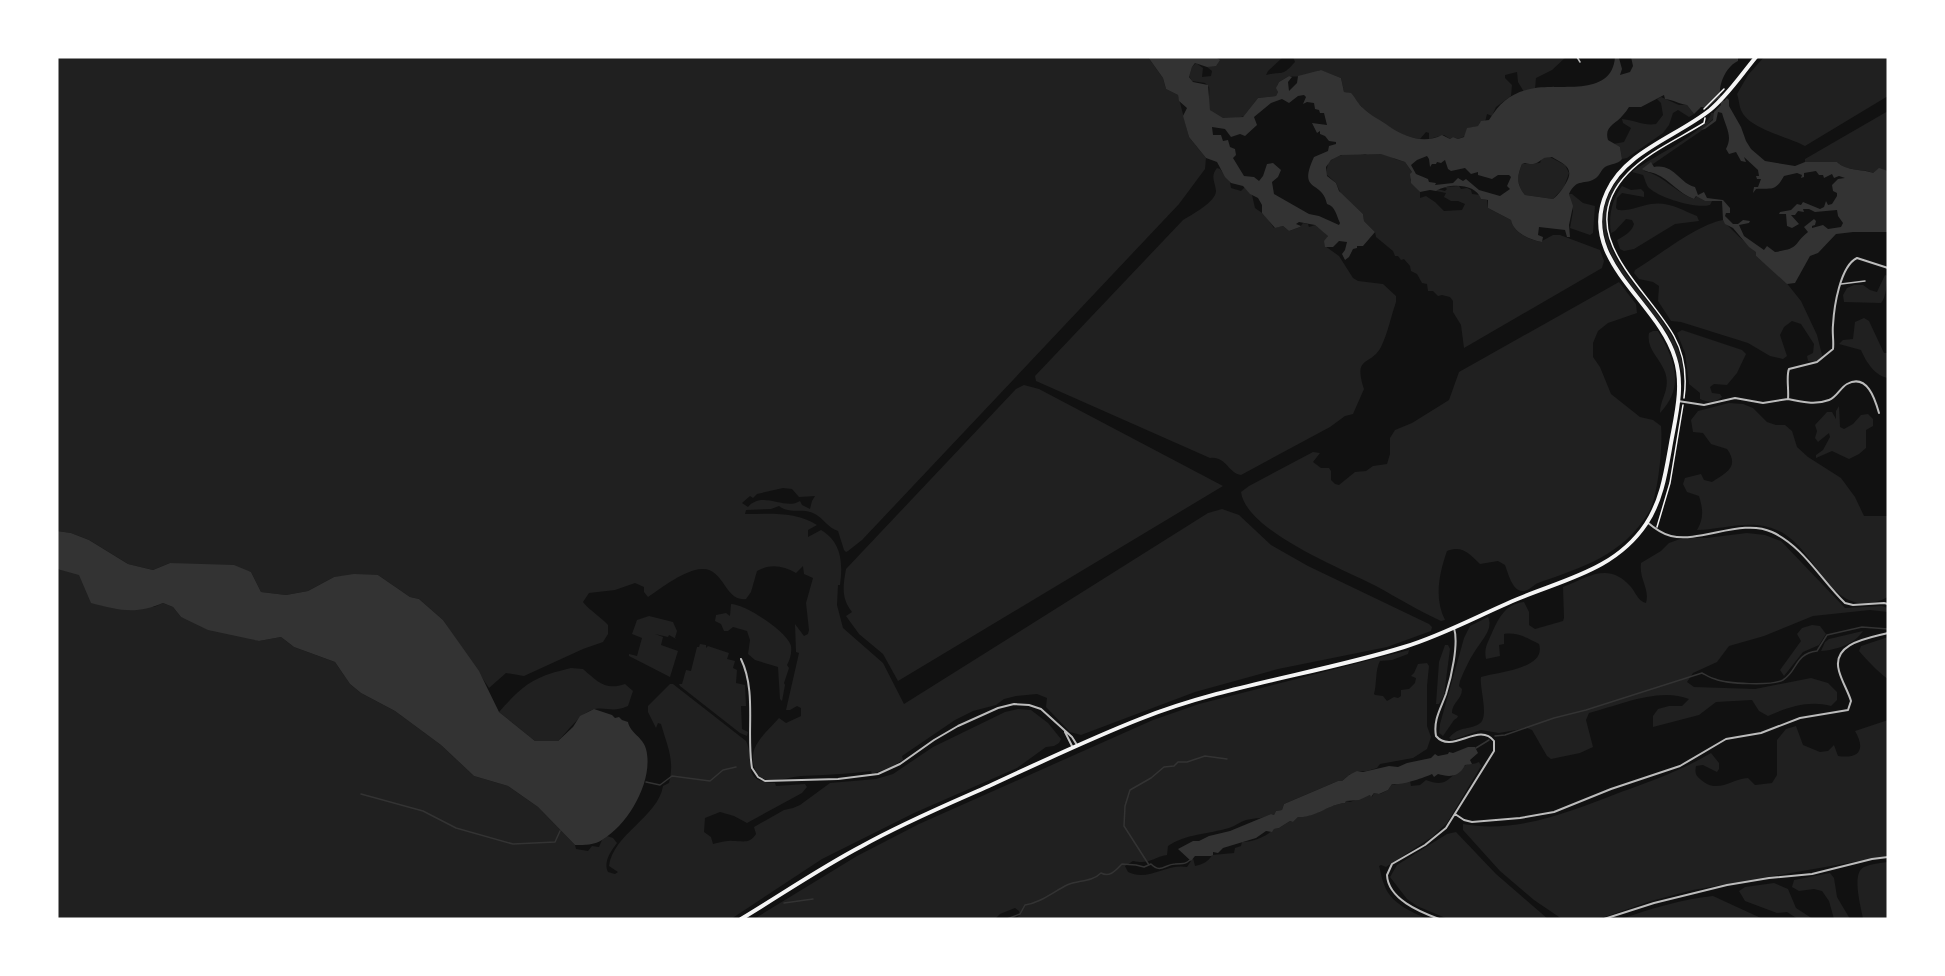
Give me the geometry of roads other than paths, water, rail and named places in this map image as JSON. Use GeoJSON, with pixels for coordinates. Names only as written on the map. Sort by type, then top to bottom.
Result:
{"type":"FeatureCollection","features":[{"type":"Feature","properties":{"kind":"main road"},"geometry":{"type":"LineString","coordinates":[[741,919],[878,837],[1077,745],[1171,707],[1284,676],[1393,650],[1454,628],[1513,601],[1598,567],[1626,547],[1647,522],[1657,505],[1681,401],[1679,377],[1672,347],[1610,260],[1601,236],[1601,214],[1609,189],[1620,173],[1721,100],[1756,57]]}},
{"type":"Feature","properties":{"kind":"street"},"geometry":{"type":"LineString","coordinates":[[1788,399],[1790,387],[1787,374],[1789,369],[1817,362],[1833,349],[1833,325],[1844,269],[1857,258],[1888,268]]}},
{"type":"Feature","properties":{"kind":"street"},"geometry":{"type":"LineString","coordinates":[[1681,401],[1704,405],[1735,398],[1763,403],[1788,399],[1803,402],[1830,399],[1843,387],[1854,382],[1864,384],[1871,390],[1879,413]]}},
{"type":"Feature","properties":{"kind":"street"},"geometry":{"type":"LineString","coordinates":[[1647,522],[1674,537],[1752,528],[1770,531],[1790,542],[1845,603],[1853,605],[1888,604]]}},
{"type":"Feature","properties":{"kind":"street"},"geometry":{"type":"LineString","coordinates":[[1884,603],[1888,600]]}},
{"type":"Feature","properties":{"kind":"street"},"geometry":{"type":"LineString","coordinates":[[1439,919],[1419,911],[1400,898],[1389,885],[1387,875],[1392,864],[1441,833],[1493,753],[1495,744],[1491,737],[1483,734],[1449,742],[1441,741],[1436,736],[1436,719],[1450,680],[1456,639],[1454,628]]}},
{"type":"Feature","properties":{"kind":"street"},"geometry":{"type":"LineString","coordinates":[[1455,814],[1472,822],[1547,814],[1683,765],[1726,739],[1761,733],[1800,718],[1848,710],[1851,702],[1839,672],[1840,655],[1853,643],[1888,633]]}},
{"type":"Feature","properties":{"kind":"street"},"geometry":{"type":"LineString","coordinates":[[741,659],[748,688],[752,768],[758,777],[765,781],[845,778],[882,773],[900,764],[952,729],[998,708],[1014,704],[1025,704],[1038,708],[1072,737],[1077,745]]}},
{"type":"Feature","properties":{"kind":"street"},"geometry":{"type":"LineString","coordinates":[[1065,732],[1072,748]]}},
{"type":"Feature","properties":{"kind":"street"},"geometry":{"type":"LineString","coordinates":[[1604,919],[1654,903],[1727,885],[1812,874],[1888,857]]}},
{"type":"Feature","properties":{"kind":"lane"},"geometry":{"type":"LineString","coordinates":[[1577,57],[1580,62]]}},
{"type":"Feature","properties":{"kind":"lane"},"geometry":{"type":"LineString","coordinates":[[1840,284],[1866,281]]}},
{"type":"Feature","properties":{"kind":"waterway"},"geometry":{"type":"LineString","coordinates":[[1495,736],[1505,735],[1702,673],[1713,679],[1729,682],[1749,684],[1777,682],[1788,676],[1800,659],[1817,651],[1827,635],[1862,627],[1888,629]]}},
{"type":"Feature","properties":{"kind":"waterway"},"geometry":{"type":"LineString","coordinates":[[1476,748],[1489,740]]}},
{"type":"Feature","properties":{"kind":"waterway"},"geometry":{"type":"LineString","coordinates":[[1149,865],[1124,826],[1125,806],[1130,790],[1151,778],[1164,767],[1174,766],[1178,762],[1187,762],[1205,756],[1227,759]]}},
{"type":"Feature","properties":{"kind":"waterway"},"geometry":{"type":"LineString","coordinates":[[646,782],[660,785],[672,776],[710,781],[723,770],[736,767]]}},
{"type":"Feature","properties":{"kind":"waterway"},"geometry":{"type":"LineString","coordinates":[[361,794],[423,811],[456,828],[513,844],[555,842],[560,831]]}},
{"type":"Feature","properties":{"kind":"waterway"},"geometry":{"type":"LineString","coordinates":[[1007,919],[1020,914],[1025,905],[1041,900],[1071,883],[1093,878],[1101,873],[1110,874],[1122,864],[1144,867],[1151,864],[1160,868],[1190,860]]}},
{"type":"Feature","properties":{"kind":"waterway"},"geometry":{"type":"LineString","coordinates":[[784,903],[813,899]]}},
{"type":"Feature","properties":{"kind":"waterway"},"geometry":{"type":"LineString","coordinates":[[997,919],[1004,919]]}}]}
